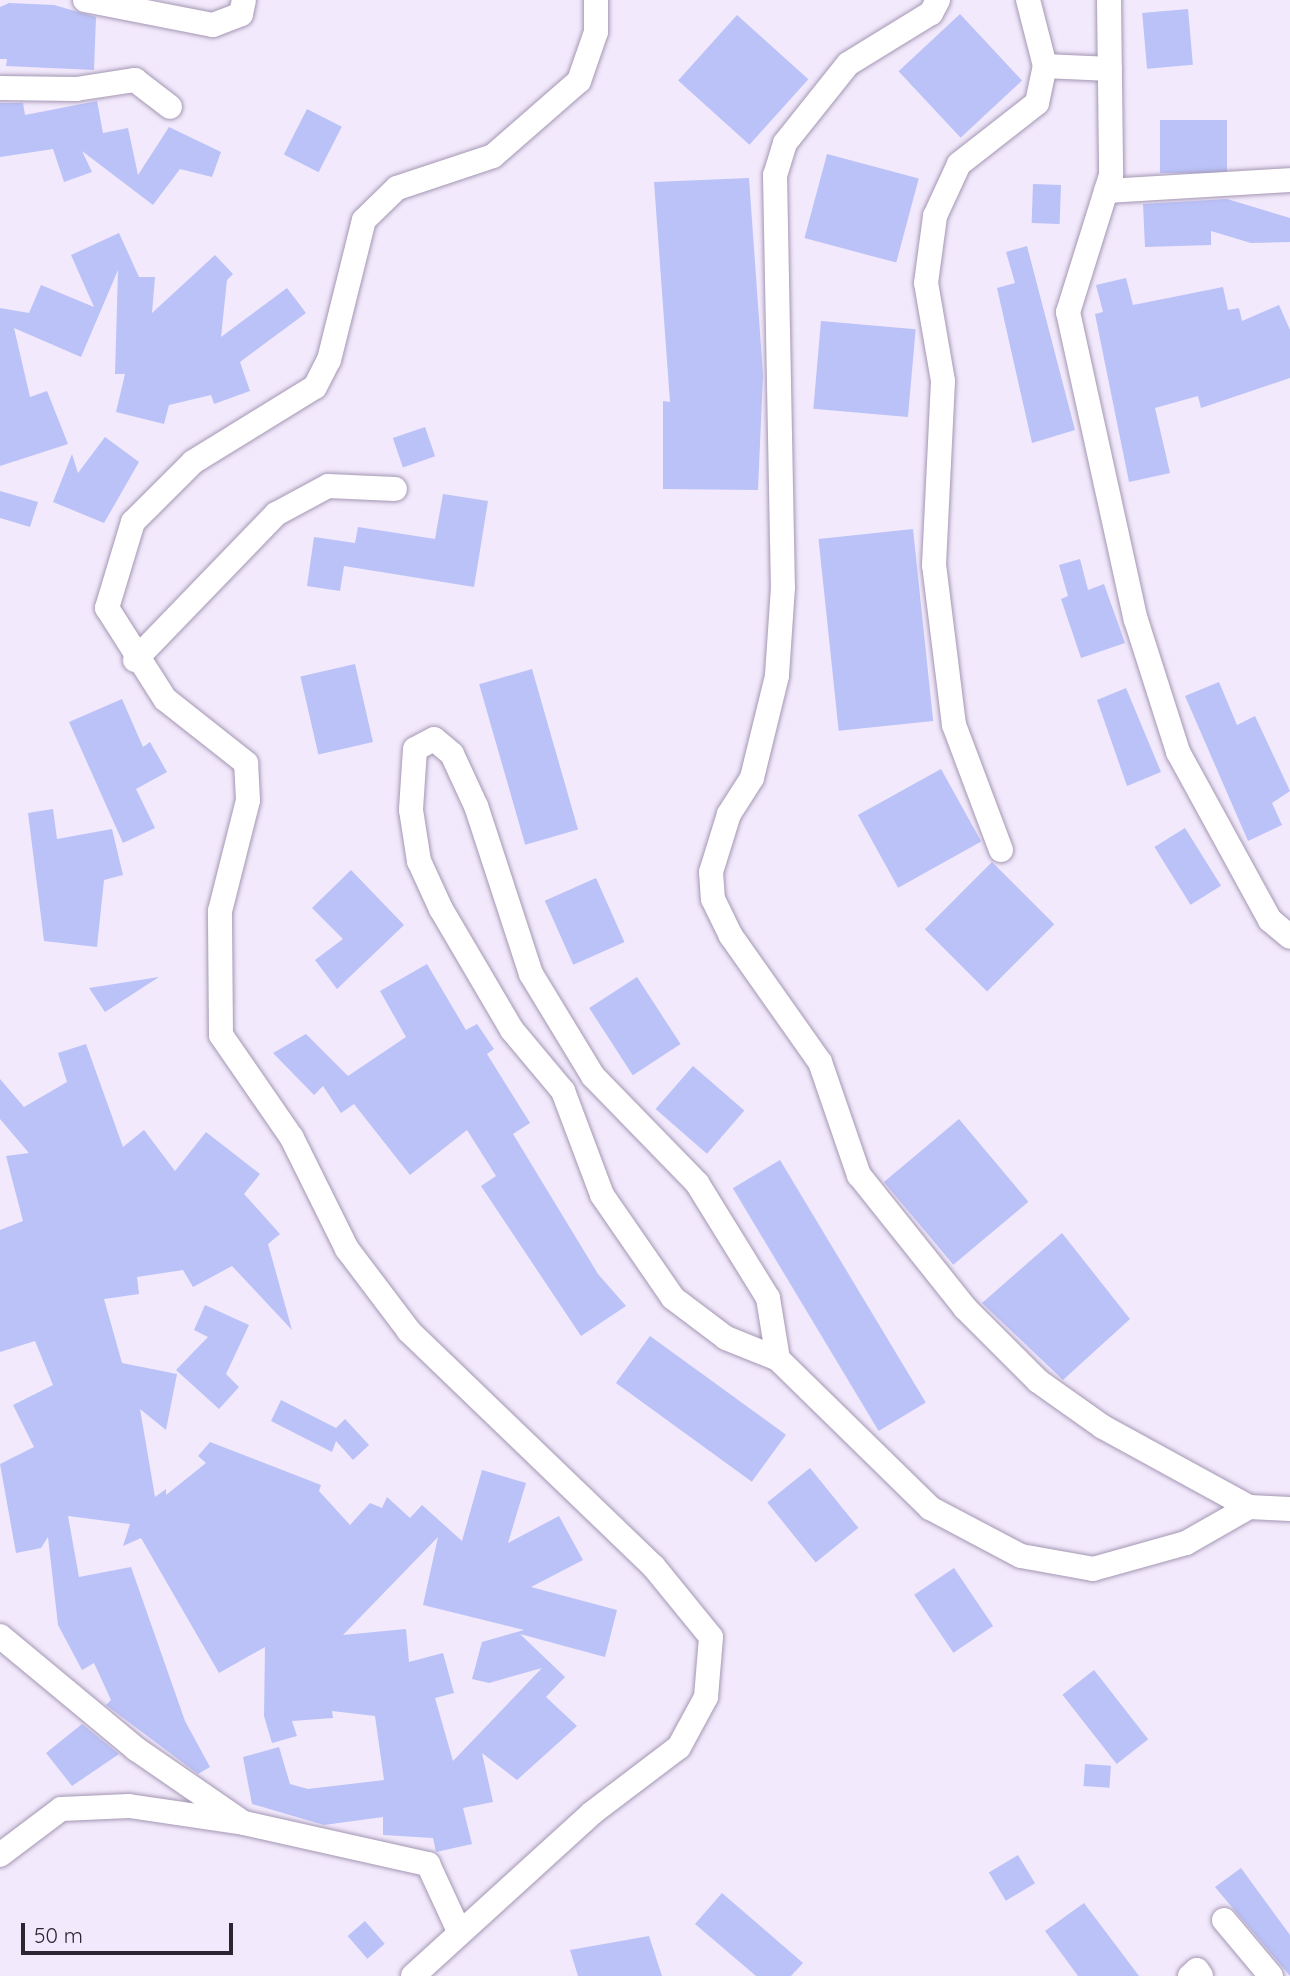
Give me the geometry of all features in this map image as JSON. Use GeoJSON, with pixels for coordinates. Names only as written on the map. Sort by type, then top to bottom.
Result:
{"type":"FeatureCollection","features":[{"type":"Feature","properties":{"kind":"street"},"geometry":{"type":"LineString","coordinates":[[85,0],[213,25],[241,14],[244,0]]}},
{"type":"Feature","properties":{"kind":"street"},"geometry":{"type":"LineString","coordinates":[[412,1976],[458,1929],[679,1747],[706,1698],[711,1637],[653,1566],[409,1331],[347,1249],[292,1138],[221,1035],[220,911],[248,800],[246,763],[165,699],[135,660],[107,608],[133,522],[193,462],[315,387],[329,360],[363,220],[397,188],[494,156],[579,81],[596,32],[596,0]]}},
{"type":"Feature","properties":{"kind":"street"},"geometry":{"type":"LineString","coordinates":[[938,0],[932,13],[848,64],[785,143],[775,175],[783,587],[777,676],[752,778],[729,814],[711,872],[713,899],[731,936],[820,1062],[859,1175],[965,1308],[1038,1381],[1103,1427],[1249,1507],[1290,1509]]}},
{"type":"Feature","properties":{"kind":"street"},"geometry":{"type":"LineString","coordinates":[[1001,849],[954,725],[934,565],[943,381],[926,283],[935,216],[959,164],[1037,103],[1045,66],[1028,0]]}},
{"type":"Feature","properties":{"kind":"street"},"geometry":{"type":"LineString","coordinates":[[1109,0],[1106,191],[1068,312],[1136,620],[1178,752],[1270,920],[1290,937]]}},
{"type":"Feature","properties":{"kind":"street"},"geometry":{"type":"LineString","coordinates":[[1045,66],[1110,69]]}},
{"type":"Feature","properties":{"kind":"street"},"geometry":{"type":"LineString","coordinates":[[0,88],[76,89],[135,80],[170,107]]}},
{"type":"Feature","properties":{"kind":"street"},"geometry":{"type":"LineString","coordinates":[[1106,191],[1290,180]]}},
{"type":"Feature","properties":{"kind":"street"},"geometry":{"type":"LineString","coordinates":[[135,660],[276,514],[328,486],[395,489]]}},
{"type":"Feature","properties":{"kind":"street"},"geometry":{"type":"LineString","coordinates":[[778,1359],[768,1298],[697,1183],[593,1076],[531,974],[476,806],[452,754],[434,739],[415,749],[411,810],[419,862],[512,1030],[563,1091],[602,1195],[673,1298],[726,1338],[778,1359],[930,1508],[1021,1556],[1093,1569],[1186,1542],[1249,1507]]}},
{"type":"Feature","properties":{"kind":"street"},"geometry":{"type":"LineString","coordinates":[[563,1091],[593,1076]]}},
{"type":"Feature","properties":{"kind":"street"},"geometry":{"type":"LineString","coordinates":[[0,1636],[136,1749],[244,1823]]}},
{"type":"Feature","properties":{"kind":"street"},"geometry":{"type":"LineString","coordinates":[[0,1855],[61,1809],[129,1806],[244,1823],[428,1864],[458,1929]]}},
{"type":"Feature","properties":{"kind":"street"},"geometry":{"type":"LineString","coordinates":[[1224,1920],[1271,1976]]}},
{"type":"Feature","properties":{"kind":"street"},"geometry":{"type":"LineString","coordinates":[[1190,1976],[1197,1970],[1201,1976]]}},
{"type":"Feature","properties":{"kind":"building"},"geometry":{"type":"Polygon","coordinates":[[[9,3],[54,5],[96,17],[94,70],[6,66],[7,59],[0,59],[0,7],[9,3]]]}},
{"type":"Feature","properties":{"kind":"building"},"geometry":{"type":"Polygon","coordinates":[[[1188,9],[1193,65],[1147,69],[1142,13],[1188,9]]]}},
{"type":"Feature","properties":{"kind":"building"},"geometry":{"type":"Polygon","coordinates":[[[960,14],[1022,81],[961,138],[899,71],[960,14]]]}},
{"type":"Feature","properties":{"kind":"building"},"geometry":{"type":"Polygon","coordinates":[[[737,15],[808,79],[749,145],[678,80],[737,15]]]}},
{"type":"Feature","properties":{"kind":"building"},"geometry":{"type":"Polygon","coordinates":[[[97,101],[103,133],[128,128],[138,175],[169,127],[221,152],[212,177],[180,169],[153,205],[82,151],[92,172],[64,182],[53,149],[0,157],[0,103],[23,103],[25,115],[97,101]]]}},
{"type":"Feature","properties":{"kind":"building"},"geometry":{"type":"Polygon","coordinates":[[[307,109],[342,127],[319,172],[284,154],[307,109]]]}},
{"type":"Feature","properties":{"kind":"building"},"geometry":{"type":"Polygon","coordinates":[[[1160,120],[1227,120],[1227,173],[1160,173],[1160,120]]]}},
{"type":"Feature","properties":{"kind":"building"},"geometry":{"type":"Polygon","coordinates":[[[827,154],[919,179],[896,263],[804,238],[827,154]]]}},
{"type":"Feature","properties":{"kind":"building"},"geometry":{"type":"Polygon","coordinates":[[[749,178],[763,375],[758,490],[663,489],[663,401],[670,402],[654,182],[749,178]]]}},
{"type":"Feature","properties":{"kind":"building"},"geometry":{"type":"Polygon","coordinates":[[[1033,184],[1061,185],[1060,224],[1032,223],[1033,184]]]}},
{"type":"Feature","properties":{"kind":"building"},"geometry":{"type":"Polygon","coordinates":[[[1227,199],[1290,218],[1290,242],[1251,243],[1211,231],[1211,245],[1145,247],[1143,204],[1227,199]]]}},
{"type":"Feature","properties":{"kind":"building"},"geometry":{"type":"Polygon","coordinates":[[[119,233],[139,277],[155,277],[152,313],[215,255],[233,274],[227,280],[221,337],[287,288],[306,313],[240,362],[250,391],[214,404],[211,395],[169,405],[164,424],[116,412],[125,374],[115,374],[118,270],[81,357],[14,328],[30,397],[47,391],[68,444],[0,466],[0,308],[29,313],[41,285],[94,307],[71,255],[119,233]]]}},
{"type":"Feature","properties":{"kind":"building"},"geometry":{"type":"Polygon","coordinates":[[[1027,246],[1075,430],[1032,443],[997,288],[1015,283],[1006,252],[1027,246]]]}},
{"type":"Feature","properties":{"kind":"building"},"geometry":{"type":"Polygon","coordinates":[[[1126,278],[1133,305],[1223,287],[1228,310],[1239,308],[1242,321],[1279,305],[1290,330],[1290,378],[1201,408],[1198,396],[1155,408],[1170,473],[1129,482],[1095,314],[1103,312],[1096,285],[1126,278]]]}},
{"type":"Feature","properties":{"kind":"building"},"geometry":{"type":"Polygon","coordinates":[[[821,321],[916,329],[908,417],[813,409],[821,321]]]}},
{"type":"Feature","properties":{"kind":"building"},"geometry":{"type":"Polygon","coordinates":[[[425,427],[435,456],[403,467],[393,438],[425,427]]]}},
{"type":"Feature","properties":{"kind":"building"},"geometry":{"type":"Polygon","coordinates":[[[105,437],[139,462],[104,523],[53,502],[72,454],[78,473],[105,437]]]}},
{"type":"Feature","properties":{"kind":"building"},"geometry":{"type":"Polygon","coordinates":[[[0,491],[38,502],[30,527],[0,518],[0,491]]]}},
{"type":"Feature","properties":{"kind":"building"},"geometry":{"type":"Polygon","coordinates":[[[443,494],[488,501],[474,587],[344,566],[340,591],[307,586],[314,537],[355,543],[358,527],[435,539],[443,494]]]}},
{"type":"Feature","properties":{"kind":"building"},"geometry":{"type":"Polygon","coordinates":[[[913,529],[933,721],[839,731],[819,539],[913,529]]]}},
{"type":"Feature","properties":{"kind":"building"},"geometry":{"type":"Polygon","coordinates":[[[1080,559],[1088,590],[1104,584],[1125,643],[1081,658],[1061,599],[1068,596],[1059,565],[1080,559]]]}},
{"type":"Feature","properties":{"kind":"building"},"geometry":{"type":"Polygon","coordinates":[[[355,664],[373,742],[318,755],[300,677],[355,664]]]}},
{"type":"Feature","properties":{"kind":"building"},"geometry":{"type":"Polygon","coordinates":[[[532,669],[578,830],[525,845],[479,684],[532,669]]]}},
{"type":"Feature","properties":{"kind":"building"},"geometry":{"type":"Polygon","coordinates":[[[1219,682],[1237,725],[1255,716],[1290,791],[1272,803],[1282,825],[1248,841],[1185,696],[1219,682]]]}},
{"type":"Feature","properties":{"kind":"building"},"geometry":{"type":"Polygon","coordinates":[[[1126,688],[1161,772],[1127,786],[1097,700],[1126,688]]]}},
{"type":"Feature","properties":{"kind":"building"},"geometry":{"type":"Polygon","coordinates":[[[122,699],[143,747],[150,742],[167,772],[136,789],[155,828],[123,843],[69,722],[122,699]]]}},
{"type":"Feature","properties":{"kind":"building"},"geometry":{"type":"Polygon","coordinates":[[[941,769],[981,842],[898,888],[858,815],[941,769]]]}},
{"type":"Feature","properties":{"kind":"building"},"geometry":{"type":"Polygon","coordinates":[[[53,809],[57,839],[112,829],[123,875],[104,880],[97,947],[44,941],[28,813],[53,809]]]}},
{"type":"Feature","properties":{"kind":"building"},"geometry":{"type":"Polygon","coordinates":[[[1185,828],[1221,886],[1191,905],[1154,847],[1185,828]]]}},
{"type":"Feature","properties":{"kind":"building"},"geometry":{"type":"Polygon","coordinates":[[[992,862],[1054,924],[987,991],[925,929],[992,862]]]}},
{"type":"Feature","properties":{"kind":"building"},"geometry":{"type":"Polygon","coordinates":[[[351,870],[404,925],[337,989],[315,960],[343,939],[312,908],[351,870]]]}},
{"type":"Feature","properties":{"kind":"building"},"geometry":{"type":"Polygon","coordinates":[[[596,878],[624,942],[573,965],[545,901],[596,878]]]}},
{"type":"Feature","properties":{"kind":"building"},"geometry":{"type":"Polygon","coordinates":[[[427,964],[466,1030],[477,1024],[494,1049],[487,1054],[530,1123],[513,1134],[598,1274],[626,1306],[581,1336],[481,1186],[496,1176],[467,1130],[410,1175],[354,1104],[341,1113],[323,1086],[314,1095],[273,1053],[306,1034],[348,1076],[406,1037],[380,991],[427,964]]]}},
{"type":"Feature","properties":{"kind":"building"},"geometry":{"type":"Polygon","coordinates":[[[159,977],[105,1012],[89,988],[159,977]]]}},
{"type":"Feature","properties":{"kind":"building"},"geometry":{"type":"Polygon","coordinates":[[[637,977],[681,1044],[633,1075],[589,1008],[637,977]]]}},
{"type":"Feature","properties":{"kind":"building"},"geometry":{"type":"Polygon","coordinates":[[[86,1044],[123,1147],[144,1130],[175,1171],[206,1132],[260,1174],[244,1194],[280,1234],[268,1244],[292,1330],[232,1266],[193,1287],[183,1270],[137,1277],[139,1294],[104,1299],[122,1363],[177,1374],[166,1430],[140,1409],[155,1497],[166,1489],[166,1495],[206,1463],[198,1456],[210,1442],[321,1485],[319,1491],[350,1525],[370,1503],[382,1508],[387,1497],[410,1518],[422,1505],[462,1541],[482,1470],[526,1483],[508,1543],[559,1516],[583,1560],[531,1587],[617,1610],[605,1657],[520,1634],[565,1677],[546,1697],[577,1726],[517,1780],[482,1753],[493,1802],[463,1808],[472,1844],[436,1852],[433,1838],[383,1835],[383,1817],[324,1825],[252,1804],[243,1757],[279,1747],[290,1784],[308,1789],[384,1780],[375,1716],[332,1711],[333,1718],[292,1721],[297,1736],[272,1743],[264,1716],[265,1647],[219,1673],[141,1538],[123,1546],[130,1524],[68,1516],[79,1577],[131,1567],[185,1721],[210,1767],[198,1774],[106,1705],[111,1700],[94,1663],[82,1670],[58,1625],[48,1537],[41,1548],[16,1553],[0,1464],[34,1447],[13,1405],[53,1385],[35,1341],[0,1352],[0,1230],[23,1221],[6,1156],[29,1153],[0,1119],[0,1079],[24,1107],[67,1082],[58,1053],[86,1044]],[[438,1537],[343,1635],[406,1629],[409,1662],[443,1653],[454,1693],[435,1698],[453,1761],[542,1668],[489,1683],[472,1679],[482,1642],[524,1630],[423,1605],[438,1537]]]}},
{"type":"Feature","properties":{"kind":"building"},"geometry":{"type":"Polygon","coordinates":[[[693,1066],[744,1111],[707,1154],[656,1109],[693,1066]]]}},
{"type":"Feature","properties":{"kind":"building"},"geometry":{"type":"Polygon","coordinates":[[[959,1119],[1028,1202],[953,1265],[884,1182],[959,1119]]]}},
{"type":"Feature","properties":{"kind":"building"},"geometry":{"type":"Polygon","coordinates":[[[780,1160],[926,1403],[879,1431],[733,1188],[780,1160]]]}},
{"type":"Feature","properties":{"kind":"building"},"geometry":{"type":"Polygon","coordinates":[[[1062,1233],[1130,1319],[1063,1380],[982,1303],[1062,1233]]]}},
{"type":"Feature","properties":{"kind":"building"},"geometry":{"type":"Polygon","coordinates":[[[205,1305],[249,1325],[226,1374],[239,1387],[219,1409],[176,1370],[208,1337],[194,1330],[205,1305]]]}},
{"type":"Feature","properties":{"kind":"building"},"geometry":{"type":"Polygon","coordinates":[[[650,1336],[786,1435],[752,1482],[616,1383],[650,1336]]]}},
{"type":"Feature","properties":{"kind":"building"},"geometry":{"type":"Polygon","coordinates":[[[281,1400],[336,1428],[345,1419],[369,1445],[353,1460],[336,1441],[332,1452],[271,1421],[281,1400]]]}},
{"type":"Feature","properties":{"kind":"building"},"geometry":{"type":"Polygon","coordinates":[[[810,1468],[858,1528],[816,1562],[767,1503],[810,1468]]]}},
{"type":"Feature","properties":{"kind":"building"},"geometry":{"type":"Polygon","coordinates":[[[954,1568],[993,1626],[953,1653],[914,1595],[954,1568]]]}},
{"type":"Feature","properties":{"kind":"building"},"geometry":{"type":"Polygon","coordinates":[[[1094,1670],[1148,1739],[1117,1764],[1062,1695],[1094,1670]]]}},
{"type":"Feature","properties":{"kind":"building"},"geometry":{"type":"Polygon","coordinates":[[[82,1724],[119,1754],[72,1786],[46,1753],[82,1724]]]}},
{"type":"Feature","properties":{"kind":"building"},"geometry":{"type":"Polygon","coordinates":[[[1085,1764],[1111,1766],[1109,1788],[1083,1786],[1085,1764]]]}},
{"type":"Feature","properties":{"kind":"building"},"geometry":{"type":"Polygon","coordinates":[[[1018,1855],[1035,1883],[1006,1901],[989,1873],[1018,1855]]]}},
{"type":"Feature","properties":{"kind":"building"},"geometry":{"type":"Polygon","coordinates":[[[1241,1868],[1290,1935],[1290,1976],[1215,1887],[1241,1868]]]}},
{"type":"Feature","properties":{"kind":"building"},"geometry":{"type":"Polygon","coordinates":[[[722,1893],[803,1963],[791,1976],[756,1976],[695,1924],[722,1893]]]}},
{"type":"Feature","properties":{"kind":"building"},"geometry":{"type":"Polygon","coordinates":[[[1084,1903],[1139,1976],[1078,1976],[1045,1931],[1084,1903]]]}},
{"type":"Feature","properties":{"kind":"building"},"geometry":{"type":"Polygon","coordinates":[[[365,1921],[385,1944],[367,1959],[348,1936],[365,1921]]]}},
{"type":"Feature","properties":{"kind":"building"},"geometry":{"type":"Polygon","coordinates":[[[649,1936],[662,1976],[578,1976],[570,1950],[649,1936]]]}}]}
